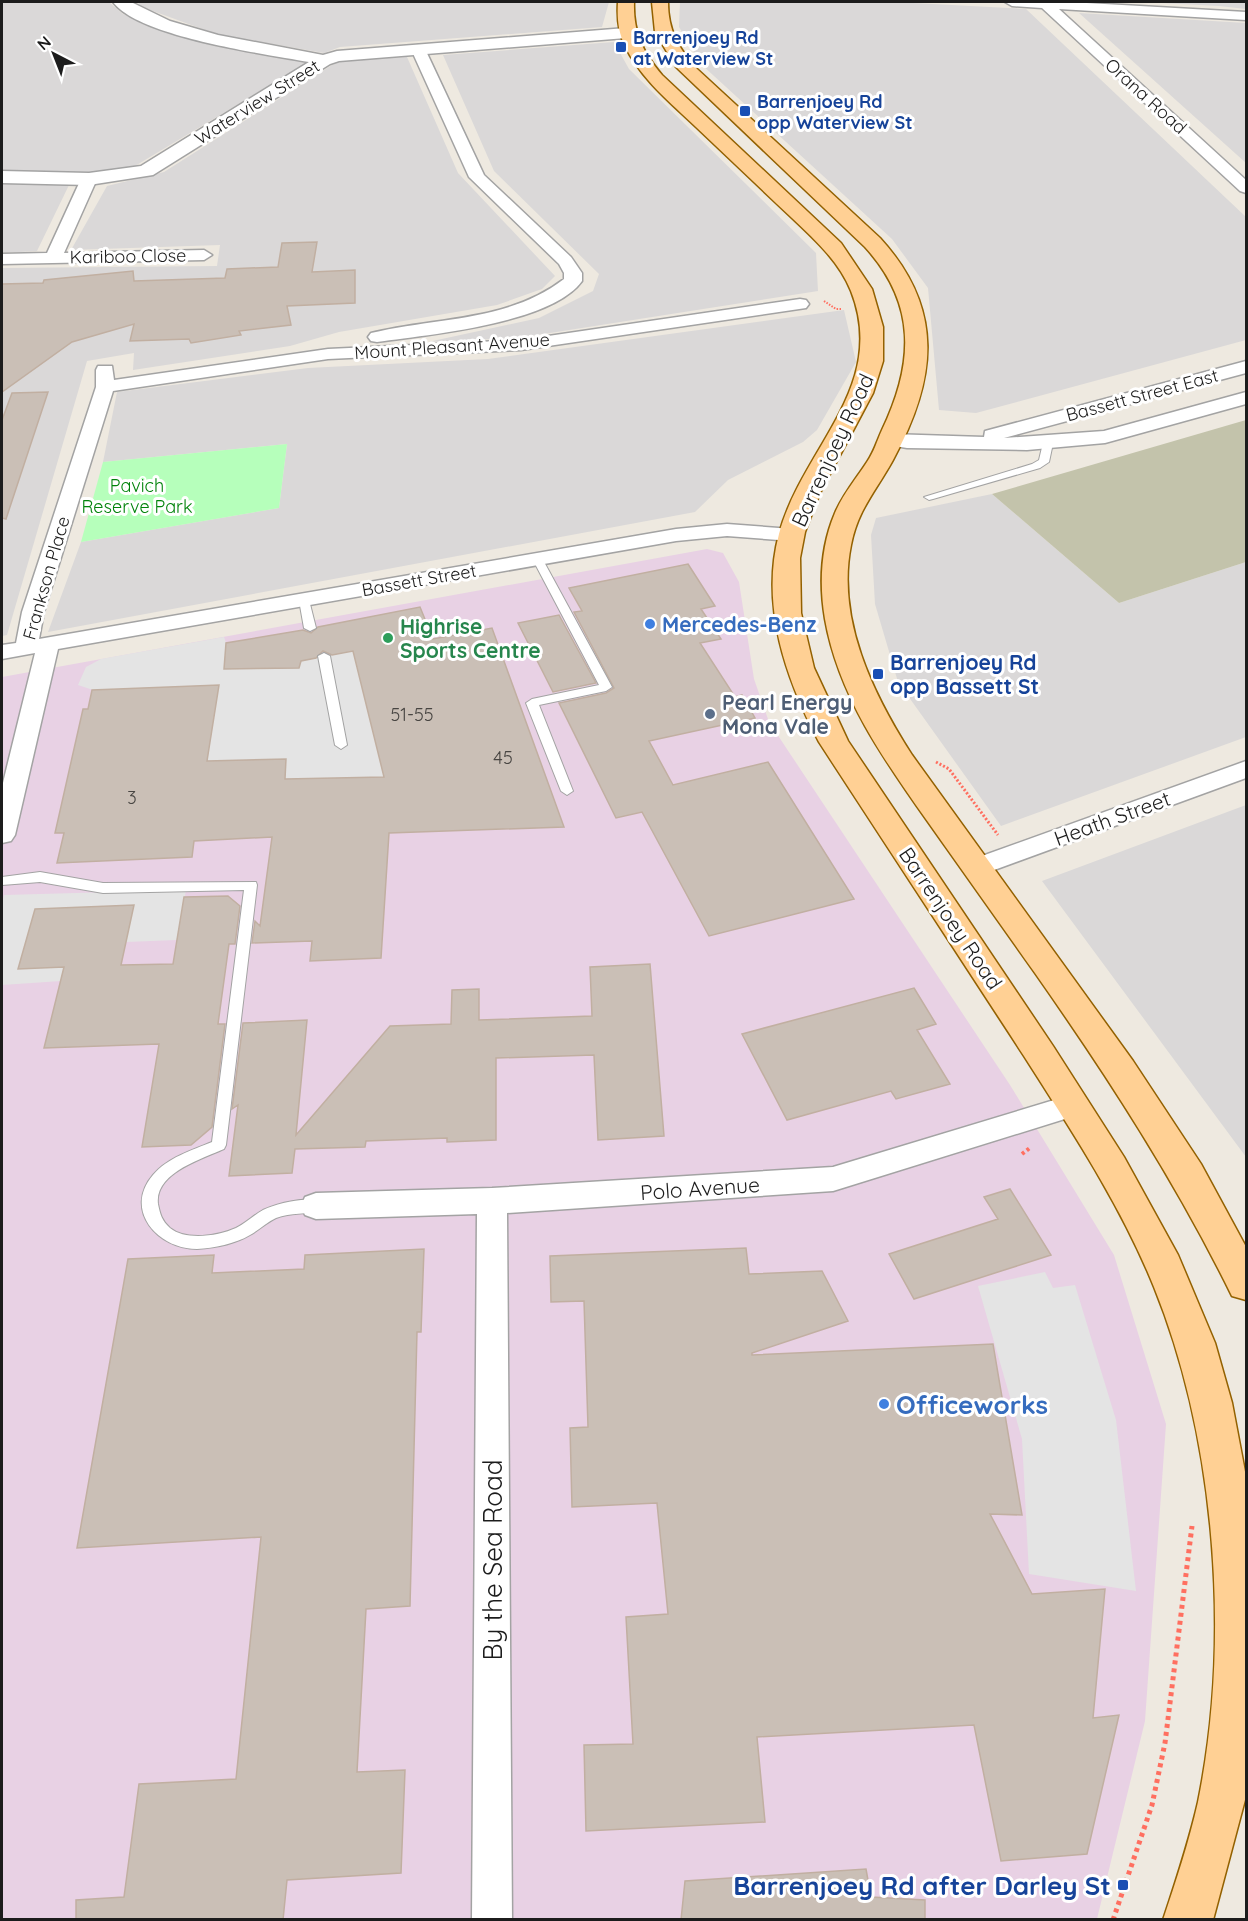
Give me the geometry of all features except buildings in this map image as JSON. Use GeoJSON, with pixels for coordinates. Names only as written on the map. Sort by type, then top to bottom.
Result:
{"type":"FeatureCollection","features":[{"type":"Feature","properties":{"kind":"main road","name":"Barrenjoey Road"},"geometry":{"type":"LineString","coordinates":[[626,2],[626,33],[639,58],[656,79],[834,247],[849,266],[866,296],[875,345],[870,377],[846,426],[814,482],[792,535],[786,598],[790,629],[798,660],[819,716],[873,803],[968,941],[1074,1105],[1128,1197],[1174,1289],[1198,1353],[1228,1490],[1237,1613],[1233,1709],[1224,1785],[1206,1862],[1188,1920]]}},
{"type":"Feature","properties":{"kind":"main road","name":"Barrenjoey Road"},"geometry":{"type":"LineString","coordinates":[[660,2],[663,31],[676,55],[691,73],[870,240],[907,290],[916,324],[919,349],[914,382],[878,465],[859,487],[838,541],[836,587],[838,614],[857,682],[877,721],[1167,1142],[1226,1241],[1246,1284]]}},
{"type":"Feature","properties":{"kind":"main road","name":"Waterview Street"},"geometry":{"type":"LineString","coordinates":[[626,33],[663,31]]}},
{"type":"Feature","properties":{"kind":"main road","name":"Bassett Street East"},"geometry":{"type":"LineString","coordinates":[[846,426],[890,440]]}},
{"type":"Feature","properties":{"kind":"main road","name":"Bassett Street"},"geometry":{"type":"LineString","coordinates":[[792,535],[838,541]]}},
{"type":"Feature","properties":{"kind":"street"},"geometry":{"type":"LineString","coordinates":[[120,2],[150,17],[201,35],[324,60]]}},
{"type":"Feature","properties":{"kind":"street"},"geometry":{"type":"LineString","coordinates":[[1012,2],[1246,16]]}},
{"type":"Feature","properties":{"kind":"street","name":"Orana Road"},"geometry":{"type":"LineString","coordinates":[[1046,4],[1246,188]]}},
{"type":"Feature","properties":{"kind":"street","name":"Waterview Street"},"geometry":{"type":"LineString","coordinates":[[2,177],[89,179],[146,171],[324,60],[354,53],[626,33]]}},
{"type":"Feature","properties":{"kind":"street"},"geometry":{"type":"LineString","coordinates":[[304,357],[341,343],[510,312],[561,293],[573,281],[573,273],[565,261],[477,177],[418,49]]}},
{"type":"Feature","properties":{"kind":"street","name":"Kariboo Close"},"geometry":{"type":"LineString","coordinates":[[53,258],[89,179]]}},
{"type":"Feature","properties":{"kind":"street","name":"Kariboo Close"},"geometry":{"type":"LineString","coordinates":[[2,259],[204,255]]}},
{"type":"Feature","properties":{"kind":"street","name":"Mount Pleasant Avenue"},"geometry":{"type":"LineString","coordinates":[[105,378],[328,354],[521,345],[800,304]]}},
{"type":"Feature","properties":{"kind":"street","name":"Bassett Street East"},"geometry":{"type":"LineString","coordinates":[[968,441],[1246,367]]}},
{"type":"Feature","properties":{"kind":"street","name":"Frankson Place"},"geometry":{"type":"LineString","coordinates":[[2,835],[37,646],[33,612],[105,378]]}},
{"type":"Feature","properties":{"kind":"street","name":"Bassett Street East"},"geometry":{"type":"LineString","coordinates":[[890,440],[1048,443],[1105,437],[1246,398]]}},
{"type":"Feature","properties":{"kind":"street","name":"Bassett Street East"},"geometry":{"type":"LineString","coordinates":[[1037,422],[1048,443]]}},
{"type":"Feature","properties":{"kind":"street","name":"Bassett Street"},"geometry":{"type":"LineString","coordinates":[[2,652],[704,532],[741,530],[792,535]]}},
{"type":"Feature","properties":{"kind":"street","name":"Heath Street"},"geometry":{"type":"LineString","coordinates":[[977,867],[1246,769]]}},
{"type":"Feature","properties":{"kind":"street","name":"Polo Avenue"},"geometry":{"type":"LineString","coordinates":[[316,1206],[492,1202],[833,1179],[1074,1105]]}},
{"type":"Feature","properties":{"kind":"street","name":"By the Sea Road"},"geometry":{"type":"LineString","coordinates":[[492,1202],[492,1920]]}},
{"type":"Feature","properties":{"kind":"lane"},"geometry":{"type":"LineString","coordinates":[[929,497],[1036,466],[1044,462],[1048,443]]}},
{"type":"Feature","properties":{"kind":"lane"},"geometry":{"type":"LineString","coordinates":[[538,560],[606,687],[532,703],[567,791]]}},
{"type":"Feature","properties":{"kind":"lane"},"geometry":{"type":"LineString","coordinates":[[304,600],[310,628]]}},
{"type":"Feature","properties":{"kind":"lane"},"geometry":{"type":"LineString","coordinates":[[324,656],[341,745]]}},
{"type":"Feature","properties":{"kind":"lane"},"geometry":{"type":"LineString","coordinates":[[2,881],[40,877],[103,888],[251,885],[219,1145],[166,1173],[150,1191],[150,1210],[158,1225],[172,1240],[202,1244],[242,1233],[274,1212],[316,1206]]}},
{"type":"Feature","properties":{"kind":"path"},"geometry":{"type":"LineString","coordinates":[[800,304],[819,299],[836,309],[842,308]]}},
{"type":"Feature","properties":{"kind":"path"},"geometry":{"type":"LineString","coordinates":[[928,762],[939,762],[949,769],[1000,838]]}},
{"type":"Feature","properties":{"kind":"path"},"geometry":{"type":"LineString","coordinates":[[1022,1154],[1036,1143]]}},
{"type":"Feature","properties":{"kind":"path"},"geometry":{"type":"LineString","coordinates":[[1113,1920],[1152,1806],[1165,1743],[1192,1516]]}},
{"type":"Feature","properties":{"kind":"shaded area"},"geometry":{"type":"Polygon","coordinates":[[[2,2],[109,2],[123,14],[210,45],[310,61],[135,166],[89,173],[2,170],[2,2]]]}},
{"type":"Feature","properties":{"kind":"shaded area"},"geometry":{"type":"Polygon","coordinates":[[[137,2],[609,2],[602,27],[340,47],[324,53],[216,34],[142,7],[137,2]]]}},
{"type":"Feature","properties":{"kind":"shaded area"},"geometry":{"type":"Polygon","coordinates":[[[680,2],[895,2],[1026,9],[1246,217],[1246,340],[976,413],[939,410],[928,288],[892,239],[702,65],[679,27],[680,2]]]}},
{"type":"Feature","properties":{"kind":"shaded area"},"geometry":{"type":"Polygon","coordinates":[[[1142,2],[1246,2],[1246,9],[1219,6],[1142,2]]]}},
{"type":"Feature","properties":{"kind":"shaded area"},"geometry":{"type":"Polygon","coordinates":[[[1079,13],[1246,23],[1246,163],[1079,13]]]}},
{"type":"Feature","properties":{"kind":"shaded area"},"geometry":{"type":"Polygon","coordinates":[[[614,42],[629,69],[816,253],[818,291],[518,338],[428,342],[539,318],[593,291],[599,274],[494,171],[443,55],[614,42]]]}},
{"type":"Feature","properties":{"kind":"shaded area"},"geometry":{"type":"Polygon","coordinates":[[[407,57],[458,173],[555,276],[542,289],[497,305],[339,332],[290,346],[133,370],[134,353],[87,361],[7,635],[2,636],[2,268],[217,266],[220,245],[71,250],[107,186],[164,172],[332,65],[345,60],[407,57]]]}},
{"type":"Feature","properties":{"kind":"shaded area"},"geometry":{"type":"Polygon","coordinates":[[[2,183],[69,185],[37,251],[2,253],[2,183]]]}},
{"type":"Feature","properties":{"kind":"shaded area"},"geometry":{"type":"Polygon","coordinates":[[[844,310],[856,362],[817,430],[803,442],[728,480],[695,512],[48,632],[81,542],[279,508],[287,444],[103,462],[117,392],[308,368],[488,359],[844,310]]]}},
{"type":"Feature","properties":{"kind":"shaded area"},"geometry":{"type":"Polygon","coordinates":[[[1246,420],[1246,562],[1119,603],[992,494],[1246,420]]]}},
{"type":"Feature","properties":{"kind":"shaded area"},"geometry":{"type":"Polygon","coordinates":[[[992,494],[1119,603],[1246,562],[1246,737],[1001,826],[898,682],[875,604],[871,535],[876,518],[992,494]]]}},
{"type":"Feature","properties":{"kind":"shaded area"},"geometry":{"type":"Polygon","coordinates":[[[707,549],[723,553],[739,582],[754,679],[769,722],[1010,1085],[1114,1255],[1166,1424],[1145,1721],[1097,1919],[2,1920],[2,677],[707,549]]]}},
{"type":"Feature","properties":{"kind":"shaded area"},"geometry":{"type":"Polygon","coordinates":[[[224,637],[226,643],[301,661],[353,651],[384,777],[285,779],[286,759],[207,761],[216,705],[93,690],[78,685],[86,667],[101,659],[224,637]]]}},
{"type":"Feature","properties":{"kind":"shaded area"},"geometry":{"type":"Polygon","coordinates":[[[1246,805],[1246,1157],[1042,881],[1246,805]]]}},
{"type":"Feature","properties":{"kind":"shaded area"},"geometry":{"type":"Polygon","coordinates":[[[186,890],[177,940],[126,942],[121,965],[61,981],[2,985],[4,895],[186,890]]]}},
{"type":"Feature","properties":{"kind":"shaded area"},"geometry":{"type":"Polygon","coordinates":[[[1045,1272],[1053,1288],[1075,1285],[1116,1420],[1136,1591],[1029,1574],[1022,1439],[978,1286],[1045,1272]]]}},
{"type":"Feature","properties":{"kind":"green space","name":"Pavich Reserve Park"},"geometry":{"type":"Polygon","coordinates":[[[287,444],[279,508],[81,542],[103,462],[287,444]]]}},
{"type":"Feature","properties":{"kind":"place","name":"Barrenjoey Rd at Waterview St"},"geometry":{"type":"Point","coordinates":[621,47]}},
{"type":"Feature","properties":{"kind":"place","name":"Barrenjoey Rd opp Waterview St"},"geometry":{"type":"Point","coordinates":[745,111]}},
{"type":"Feature","properties":{"kind":"place","name":"Mercedes-Benz"},"geometry":{"type":"Point","coordinates":[650,624]}},
{"type":"Feature","properties":{"kind":"place","name":"Highrise Sports Centre"},"geometry":{"type":"Point","coordinates":[388,638]}},
{"type":"Feature","properties":{"kind":"place","name":"Barrenjoey Rd opp Bassett St"},"geometry":{"type":"Point","coordinates":[878,674]}},
{"type":"Feature","properties":{"kind":"place","name":"Pearl Energy Mona Vale"},"geometry":{"type":"Point","coordinates":[710,714]}},
{"type":"Feature","properties":{"kind":"place","name":"Officeworks"},"geometry":{"type":"Point","coordinates":[884,1404]}},
{"type":"Feature","properties":{"kind":"place","name":"Barrenjoey Rd after Darley St"},"geometry":{"type":"Point","coordinates":[1123,1885]}}]}
